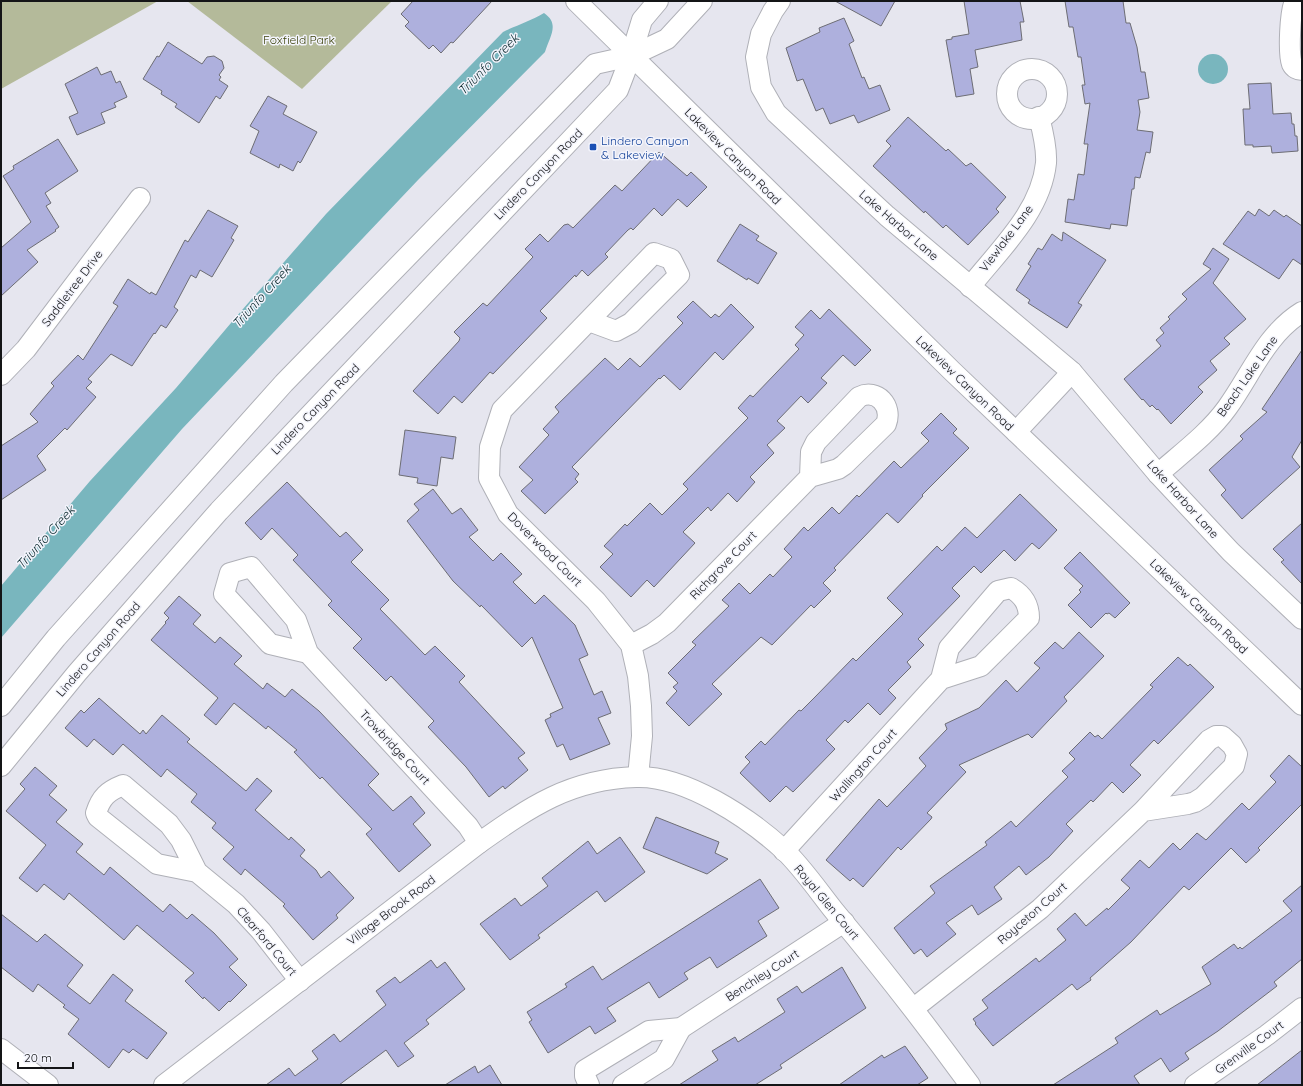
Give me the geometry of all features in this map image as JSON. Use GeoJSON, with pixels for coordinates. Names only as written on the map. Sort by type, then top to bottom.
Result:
{"type":"FeatureCollection","features":[{"type":"Feature","properties":{"kind":"street","name":"Lakeview Canyon Road"},"geometry":{"type":"LineString","coordinates":[[576,1],[1016,432],[1302,705]]}},
{"type":"Feature","properties":{"kind":"street","name":"Lindero Canyon Road"},"geometry":{"type":"LineString","coordinates":[[1,766],[77,673],[219,510],[618,90],[631,56],[642,20],[658,1]]}},
{"type":"Feature","properties":{"kind":"street"},"geometry":{"type":"LineString","coordinates":[[1,706],[56,638],[284,383],[595,64],[631,56],[667,39],[702,1]]}},
{"type":"Feature","properties":{"kind":"street","name":"Lake Harbor Lane"},"geometry":{"type":"LineString","coordinates":[[780,1],[761,34],[756,57],[761,87],[776,113],[887,216],[1072,372],[1158,474],[1231,552],[1302,619]]}},
{"type":"Feature","properties":{"kind":"street"},"geometry":{"type":"LineString","coordinates":[[1295,1],[1292,10],[1292,64],[1295,68],[1302,70]]}},
{"type":"Feature","properties":{"kind":"street","name":"Viewlake Lane"},"geometry":{"type":"LineString","coordinates":[[970,286],[1028,214],[1040,188],[1046,162],[1044,138],[1039,117]]}},
{"type":"Feature","properties":{"kind":"street","name":"Saddletree Drive"},"geometry":{"type":"LineString","coordinates":[[1,375],[26,349],[140,198]]}},
{"type":"Feature","properties":{"kind":"street","name":"Beach Lake Lane"},"geometry":{"type":"LineString","coordinates":[[1158,474],[1201,436],[1227,409],[1268,343],[1290,319],[1302,312]]}},
{"type":"Feature","properties":{"kind":"street","name":"Doverwood Court"},"geometry":{"type":"LineString","coordinates":[[589,321],[502,410],[490,448],[489,478],[508,514],[596,601],[631,645],[638,676],[641,706],[642,736],[638,777]]}},
{"type":"Feature","properties":{"kind":"street"},"geometry":{"type":"LineString","coordinates":[[1016,432],[1072,372]]}},
{"type":"Feature","properties":{"kind":"street","name":"Richgrove Court"},"geometry":{"type":"LineString","coordinates":[[631,645],[652,634],[667,623],[810,477]]}},
{"type":"Feature","properties":{"kind":"street","name":"Trowbridge Court"},"geometry":{"type":"LineString","coordinates":[[308,654],[270,644],[224,594],[230,573],[250,567],[296,620],[308,654],[468,826],[479,843]]}},
{"type":"Feature","properties":{"kind":"street","name":"Wallington Court"},"geometry":{"type":"LineString","coordinates":[[784,850],[941,679],[949,648],[998,592],[1011,588],[1020,593],[1029,607],[1029,618],[981,666],[941,679]]}},
{"type":"Feature","properties":{"kind":"street","name":"Royceton Court"},"geometry":{"type":"LineString","coordinates":[[914,1008],[1040,909],[1143,811],[1209,740],[1216,736],[1222,736],[1232,745],[1237,754],[1234,766],[1203,797],[1188,804],[1143,811]]}},
{"type":"Feature","properties":{"kind":"street","name":"Village Brook Road"},"geometry":{"type":"LineString","coordinates":[[164,1085],[479,843],[525,811],[562,791],[603,780],[638,777]]}},
{"type":"Feature","properties":{"kind":"street","name":"Royal Glen Court"},"geometry":{"type":"LineString","coordinates":[[638,777],[672,782],[710,797],[738,814],[784,850],[914,1008],[970,1085]]}},
{"type":"Feature","properties":{"kind":"street","name":"Clearford Court"},"geometry":{"type":"LineString","coordinates":[[197,872],[157,864],[98,817],[96,813],[99,802],[108,792],[123,785],[169,824],[181,840],[197,872],[246,915],[261,931],[300,980]]}},
{"type":"Feature","properties":{"kind":"street","name":"Benchley Court"},"geometry":{"type":"LineString","coordinates":[[623,1085],[664,1059],[681,1028],[844,922]]}},
{"type":"Feature","properties":{"kind":"street","name":"Grenville Court"},"geometry":{"type":"LineString","coordinates":[[1195,1085],[1267,1035],[1302,1008]]}},
{"type":"Feature","properties":{"kind":"street","name":"Benchley Court"},"geometry":{"type":"LineString","coordinates":[[588,1085],[584,1076],[585,1070],[649,1030],[681,1028]]}},
{"type":"Feature","properties":{"kind":"street"},"geometry":{"type":"LineString","coordinates":[[1,1049],[48,1085]]}},
{"type":"Feature","properties":{"kind":"green space"},"geometry":{"type":"Polygon","coordinates":[[[1,1],[158,1],[1,89],[1,1]]]}},
{"type":"Feature","properties":{"kind":"green space","name":"Foxfield Park"},"geometry":{"type":"Polygon","coordinates":[[[187,1],[392,1],[302,89],[187,1]]]}},
{"type":"Feature","properties":{"kind":"water","name":"Triunfo Creek"},"geometry":{"type":"Polygon","coordinates":[[[544,13],[552,21],[553,26],[545,52],[418,180],[182,429],[1,638],[1,586],[90,481],[176,388],[326,214],[503,32],[544,13]]]}},
{"type":"Feature","properties":{"kind":"water"},"geometry":{"type":"Polygon","coordinates":[[[1213,54],[1219,55],[1227,63],[1227,75],[1219,83],[1213,84],[1207,83],[1199,75],[1198,69],[1199,63],[1207,55],[1213,54]]]}},
{"type":"Feature","properties":{"kind":"building"},"geometry":{"type":"Polygon","coordinates":[[[413,1],[492,1],[453,43],[451,42],[441,53],[433,45],[429,49],[405,26],[409,22],[401,14],[413,1]]]}},
{"type":"Feature","properties":{"kind":"building"},"geometry":{"type":"Polygon","coordinates":[[[835,1],[895,1],[881,26],[835,1]]]}},
{"type":"Feature","properties":{"kind":"building"},"geometry":{"type":"Polygon","coordinates":[[[964,1],[1020,1],[1024,22],[1020,22],[1022,40],[975,50],[978,67],[970,69],[974,94],[956,97],[946,40],[952,39],[952,37],[969,34],[964,1]]]}},
{"type":"Feature","properties":{"kind":"building"},"geometry":{"type":"Polygon","coordinates":[[[1065,1],[1123,1],[1126,23],[1130,23],[1137,47],[1141,72],[1145,72],[1149,98],[1138,100],[1140,112],[1137,130],[1153,132],[1150,153],[1146,152],[1140,178],[1135,177],[1127,226],[1111,224],[1110,229],[1065,222],[1068,199],[1074,200],[1078,174],[1084,175],[1088,144],[1084,144],[1090,103],[1085,104],[1082,85],[1085,85],[1081,57],[1078,57],[1073,27],[1069,27],[1065,1]]]}},
{"type":"Feature","properties":{"kind":"building"},"geometry":{"type":"Polygon","coordinates":[[[844,18],[854,41],[849,44],[862,78],[864,77],[869,89],[880,85],[890,110],[858,123],[854,115],[830,124],[823,108],[816,111],[803,79],[797,81],[786,48],[820,32],[819,28],[844,18]]]}},
{"type":"Feature","properties":{"kind":"building"},"geometry":{"type":"Polygon","coordinates":[[[168,42],[202,64],[207,57],[214,56],[222,61],[224,68],[219,75],[221,77],[219,80],[228,86],[220,99],[216,96],[199,123],[175,107],[177,104],[161,94],[162,91],[143,79],[157,56],[159,57],[168,42]]]}},
{"type":"Feature","properties":{"kind":"building"},"geometry":{"type":"Polygon","coordinates":[[[97,67],[101,75],[111,71],[116,83],[120,81],[127,97],[114,103],[116,107],[101,113],[105,123],[77,135],[69,117],[78,113],[65,84],[97,67]]]}},
{"type":"Feature","properties":{"kind":"building"},"geometry":{"type":"Polygon","coordinates":[[[1271,83],[1273,114],[1291,113],[1295,136],[1297,136],[1298,151],[1272,153],[1271,146],[1253,147],[1253,145],[1245,145],[1243,109],[1250,109],[1248,84],[1271,83]]]}},
{"type":"Feature","properties":{"kind":"building"},"geometry":{"type":"Polygon","coordinates":[[[268,96],[287,106],[283,114],[317,132],[301,162],[300,163],[298,161],[293,171],[280,164],[279,168],[250,153],[259,131],[250,126],[268,96]]]}},
{"type":"Feature","properties":{"kind":"building"},"geometry":{"type":"Polygon","coordinates":[[[908,117],[946,151],[948,149],[966,166],[971,163],[1006,197],[996,209],[999,212],[968,245],[946,225],[943,228],[925,211],[924,213],[873,166],[891,146],[886,141],[908,117]]]}},
{"type":"Feature","properties":{"kind":"building"},"geometry":{"type":"Polygon","coordinates":[[[58,139],[78,171],[45,193],[51,203],[46,206],[59,227],[55,230],[56,231],[27,250],[38,262],[1,296],[1,248],[31,222],[3,176],[14,169],[13,166],[58,139]]]}},
{"type":"Feature","properties":{"kind":"building"},"geometry":{"type":"Polygon","coordinates":[[[659,152],[687,176],[691,172],[707,187],[687,207],[678,199],[662,216],[654,208],[633,230],[631,228],[628,230],[605,254],[608,257],[588,276],[582,270],[576,277],[575,275],[540,311],[547,318],[493,374],[490,372],[462,403],[454,396],[438,414],[413,391],[459,341],[460,338],[454,332],[483,303],[487,306],[533,257],[525,249],[540,234],[548,242],[564,225],[568,224],[573,228],[615,185],[622,191],[659,152]]]}},
{"type":"Feature","properties":{"kind":"building"},"geometry":{"type":"Polygon","coordinates":[[[1259,209],[1269,216],[1274,210],[1284,217],[1286,215],[1302,226],[1302,265],[1293,259],[1279,279],[1223,244],[1248,211],[1255,216],[1259,209]]]}},
{"type":"Feature","properties":{"kind":"building"},"geometry":{"type":"Polygon","coordinates":[[[208,210],[238,226],[231,238],[234,240],[212,277],[200,270],[196,278],[191,275],[174,307],[178,310],[166,328],[161,325],[155,334],[154,333],[132,366],[111,354],[88,379],[92,382],[86,388],[96,397],[67,430],[65,428],[37,456],[46,470],[1,500],[1,446],[38,422],[30,414],[54,386],[51,383],[78,355],[83,360],[118,306],[113,303],[128,279],[150,294],[151,292],[156,295],[185,240],[188,242],[208,210]]]}},
{"type":"Feature","properties":{"kind":"building"},"geometry":{"type":"Polygon","coordinates":[[[740,224],[759,236],[756,240],[777,253],[758,284],[748,278],[747,280],[717,261],[740,224]]]}},
{"type":"Feature","properties":{"kind":"building"},"geometry":{"type":"Polygon","coordinates":[[[1063,232],[1106,260],[1078,303],[1082,305],[1067,328],[1028,303],[1030,300],[1016,290],[1031,266],[1028,264],[1038,248],[1042,250],[1052,234],[1062,241],[1063,232]]]}},
{"type":"Feature","properties":{"kind":"building"},"geometry":{"type":"Polygon","coordinates":[[[1213,248],[1229,259],[1213,283],[1246,319],[1224,338],[1230,344],[1210,361],[1217,370],[1198,387],[1203,392],[1171,424],[1158,409],[1157,410],[1152,405],[1150,407],[1143,399],[1142,400],[1124,379],[1161,346],[1156,340],[1164,333],[1160,328],[1170,319],[1168,317],[1187,299],[1182,294],[1211,269],[1203,264],[1213,248]]]}},
{"type":"Feature","properties":{"kind":"building"},"geometry":{"type":"Polygon","coordinates":[[[693,301],[711,318],[715,314],[719,317],[731,304],[754,327],[723,360],[715,352],[680,390],[664,375],[660,379],[659,378],[572,467],[579,474],[575,479],[578,482],[545,514],[521,491],[533,480],[519,467],[549,435],[543,429],[559,412],[555,407],[605,358],[618,370],[630,358],[640,367],[683,323],[677,317],[693,301]]]}},
{"type":"Feature","properties":{"kind":"building"},"geometry":{"type":"Polygon","coordinates":[[[829,309],[871,350],[855,366],[843,355],[821,378],[827,383],[808,403],[801,396],[777,421],[785,428],[767,445],[774,453],[750,477],[755,482],[737,502],[728,493],[711,511],[708,507],[683,532],[695,543],[654,587],[647,580],[631,597],[600,567],[613,554],[604,546],[625,524],[627,526],[650,503],[662,515],[688,489],[683,484],[748,418],[738,408],[750,395],[753,397],[799,349],[795,345],[804,335],[795,327],[811,310],[820,319],[829,309]]]}},
{"type":"Feature","properties":{"kind":"building"},"geometry":{"type":"Polygon","coordinates":[[[1302,350],[1302,440],[1292,457],[1300,467],[1242,519],[1221,495],[1226,490],[1209,470],[1243,439],[1240,436],[1267,412],[1262,409],[1302,350]]]}},
{"type":"Feature","properties":{"kind":"building"},"geometry":{"type":"Polygon","coordinates":[[[941,413],[957,429],[953,433],[969,448],[922,495],[923,496],[898,523],[887,513],[834,568],[836,570],[823,583],[831,591],[814,608],[811,605],[772,645],[761,637],[712,684],[722,694],[689,726],[666,703],[677,691],[673,687],[678,683],[668,673],[696,645],[692,642],[729,606],[722,600],[739,583],[750,594],[770,574],[773,577],[792,557],[784,549],[804,527],[808,531],[832,507],[839,514],[857,495],[859,497],[894,461],[901,468],[929,441],[921,433],[941,413]]]}},
{"type":"Feature","properties":{"kind":"building"},"geometry":{"type":"Polygon","coordinates":[[[405,430],[456,437],[453,459],[441,457],[437,486],[417,483],[418,478],[399,475],[405,430]]]}},
{"type":"Feature","properties":{"kind":"building"},"geometry":{"type":"Polygon","coordinates":[[[287,482],[340,537],[346,532],[363,550],[351,562],[389,600],[380,609],[425,655],[435,646],[465,676],[459,682],[525,753],[518,758],[528,770],[505,789],[503,786],[489,797],[466,767],[428,727],[434,721],[391,676],[386,681],[353,648],[362,639],[328,605],[332,601],[293,560],[298,555],[272,528],[261,540],[245,523],[287,482]]]}},
{"type":"Feature","properties":{"kind":"building"},"geometry":{"type":"Polygon","coordinates":[[[433,489],[452,514],[461,508],[478,530],[469,537],[493,561],[501,553],[522,574],[513,582],[535,604],[544,595],[575,625],[588,655],[579,659],[594,695],[602,691],[611,713],[598,718],[610,744],[570,760],[563,744],[557,747],[545,720],[551,717],[550,714],[563,708],[532,637],[522,647],[481,605],[480,607],[453,581],[407,521],[419,510],[414,504],[433,489]]]}},
{"type":"Feature","properties":{"kind":"building"},"geometry":{"type":"Polygon","coordinates":[[[1020,494],[1057,530],[1039,549],[1032,543],[1015,561],[1004,550],[981,573],[974,566],[952,588],[960,596],[918,639],[924,645],[907,662],[911,667],[888,690],[896,698],[880,715],[868,703],[848,723],[845,720],[826,740],[835,749],[793,792],[786,786],[770,802],[740,773],[750,762],[745,757],[761,741],[765,745],[853,658],[856,661],[903,614],[887,598],[937,546],[942,551],[965,527],[977,538],[1020,494]]]}},
{"type":"Feature","properties":{"kind":"building"},"geometry":{"type":"Polygon","coordinates":[[[1302,523],[1302,584],[1281,562],[1284,560],[1273,549],[1302,523]]]}},
{"type":"Feature","properties":{"kind":"building"},"geometry":{"type":"Polygon","coordinates":[[[1080,552],[1130,603],[1115,618],[1109,613],[1106,613],[1091,628],[1068,605],[1081,592],[1079,590],[1083,586],[1064,568],[1080,552]]]}},
{"type":"Feature","properties":{"kind":"building"},"geometry":{"type":"Polygon","coordinates":[[[179,596],[201,615],[193,624],[215,643],[220,637],[242,656],[234,664],[263,689],[267,683],[285,697],[292,689],[319,711],[379,774],[368,785],[393,811],[411,796],[425,813],[413,824],[431,845],[399,872],[366,834],[372,829],[322,777],[320,779],[294,752],[297,750],[268,726],[266,729],[234,703],[216,725],[204,715],[218,698],[151,640],[169,618],[164,613],[179,596]]]}},
{"type":"Feature","properties":{"kind":"building"},"geometry":{"type":"Polygon","coordinates":[[[1079,632],[1104,656],[1064,697],[1067,701],[1032,738],[1028,734],[959,765],[966,772],[927,813],[932,817],[931,819],[901,850],[898,847],[863,887],[853,878],[850,881],[826,860],[879,799],[887,807],[926,766],[919,758],[947,729],[945,724],[979,708],[1006,680],[1017,692],[1040,668],[1034,663],[1055,642],[1063,649],[1079,632]]]}},
{"type":"Feature","properties":{"kind":"building"},"geometry":{"type":"Polygon","coordinates":[[[1178,657],[1188,666],[1190,664],[1214,687],[1158,744],[1154,740],[1130,765],[1141,775],[1123,793],[1112,782],[1093,802],[1091,800],[1066,824],[1073,831],[1049,857],[1026,875],[1019,866],[994,887],[1002,899],[978,915],[972,905],[946,923],[956,934],[927,957],[921,949],[914,954],[894,928],[935,893],[930,886],[987,845],[985,842],[1011,821],[1016,827],[1068,777],[1062,771],[1075,759],[1069,753],[1090,732],[1095,737],[1098,735],[1102,739],[1153,687],[1150,685],[1178,657]]]}},
{"type":"Feature","properties":{"kind":"building"},"geometry":{"type":"Polygon","coordinates":[[[99,698],[140,734],[143,730],[146,734],[162,715],[190,739],[187,742],[246,791],[257,778],[272,791],[255,810],[289,840],[291,837],[305,850],[300,856],[316,870],[321,878],[329,871],[354,898],[336,915],[338,918],[313,940],[283,906],[285,904],[245,869],[241,875],[223,859],[234,847],[212,828],[216,823],[191,802],[197,794],[167,769],[161,777],[123,744],[113,755],[94,739],[87,747],[65,728],[81,710],[84,713],[99,698]]]}},
{"type":"Feature","properties":{"kind":"building"},"geometry":{"type":"Polygon","coordinates":[[[1289,755],[1302,767],[1302,804],[1258,848],[1260,850],[1246,863],[1231,848],[1189,890],[1184,886],[1131,942],[1090,978],[1091,980],[1077,990],[1072,984],[993,1046],[975,1024],[976,1023],[973,1019],[988,1008],[982,1000],[1036,958],[1039,962],[1066,940],[1057,929],[1075,913],[1086,926],[1107,908],[1108,910],[1130,888],[1121,880],[1140,860],[1149,868],[1173,843],[1180,850],[1197,833],[1206,840],[1242,803],[1249,810],[1276,782],[1270,776],[1289,755]]]}},
{"type":"Feature","properties":{"kind":"building"},"geometry":{"type":"Polygon","coordinates":[[[35,767],[57,786],[49,795],[67,810],[56,822],[83,844],[76,852],[104,875],[110,867],[163,912],[170,904],[187,919],[192,914],[214,933],[238,959],[229,967],[247,985],[219,1011],[204,997],[203,999],[185,981],[194,973],[137,925],[124,940],[69,893],[64,900],[44,884],[37,892],[19,878],[46,845],[6,811],[25,789],[20,784],[35,767]]]}},
{"type":"Feature","properties":{"kind":"building"},"geometry":{"type":"Polygon","coordinates":[[[656,817],[719,842],[715,853],[728,859],[707,874],[643,848],[656,817]]]}},
{"type":"Feature","properties":{"kind":"building"},"geometry":{"type":"Polygon","coordinates":[[[620,837],[645,872],[605,902],[597,891],[538,935],[540,938],[510,960],[480,924],[515,898],[521,906],[548,886],[542,878],[588,841],[597,854],[620,837]]]}},
{"type":"Feature","properties":{"kind":"building"},"geometry":{"type":"Polygon","coordinates":[[[760,879],[779,908],[758,921],[767,936],[717,968],[710,957],[684,973],[688,979],[659,998],[649,982],[607,1008],[616,1021],[595,1034],[590,1026],[548,1053],[529,1022],[532,1020],[527,1012],[567,987],[565,984],[593,966],[602,980],[760,879]]]}},
{"type":"Feature","properties":{"kind":"building"},"geometry":{"type":"Polygon","coordinates":[[[1302,885],[1302,959],[1274,982],[1277,986],[1218,1031],[1185,1053],[1189,1059],[1170,1072],[1161,1058],[1134,1076],[1140,1085],[1053,1085],[1118,1043],[1115,1038],[1157,1010],[1160,1015],[1211,984],[1202,967],[1234,944],[1238,949],[1240,947],[1242,949],[1292,911],[1283,901],[1302,885]]]}},
{"type":"Feature","properties":{"kind":"building"},"geometry":{"type":"Polygon","coordinates":[[[1,914],[37,942],[45,934],[83,965],[67,986],[90,1004],[113,974],[133,990],[125,1001],[167,1033],[147,1059],[133,1049],[129,1053],[123,1049],[109,1068],[68,1034],[79,1019],[63,1007],[65,1005],[38,984],[33,992],[1,967],[1,914]]]}},
{"type":"Feature","properties":{"kind":"building"},"geometry":{"type":"Polygon","coordinates":[[[431,960],[437,968],[445,962],[465,989],[426,1020],[429,1024],[404,1043],[414,1056],[398,1067],[386,1050],[339,1085],[266,1085],[289,1068],[295,1076],[318,1059],[312,1051],[334,1034],[340,1042],[386,1005],[376,991],[395,977],[400,983],[431,960]]]}},
{"type":"Feature","properties":{"kind":"building"},"geometry":{"type":"Polygon","coordinates":[[[842,967],[866,1008],[780,1065],[782,1068],[755,1085],[679,1085],[718,1060],[712,1051],[735,1037],[738,1042],[785,1012],[777,999],[797,986],[802,993],[842,967]]]}},
{"type":"Feature","properties":{"kind":"building"},"geometry":{"type":"Polygon","coordinates":[[[905,1046],[928,1078],[917,1085],[839,1085],[882,1055],[884,1058],[905,1046]]]}},
{"type":"Feature","properties":{"kind":"building"},"geometry":{"type":"Polygon","coordinates":[[[1302,1050],[1302,1085],[1257,1085],[1302,1050]]]}},
{"type":"Feature","properties":{"kind":"building"},"geometry":{"type":"Polygon","coordinates":[[[490,1065],[502,1085],[445,1085],[475,1066],[478,1073],[490,1065]]]}},
{"type":"Feature","properties":{"kind":"place","name":"Lindero Canyon & Lakeview"},"geometry":{"type":"Point","coordinates":[593,147]}}]}
